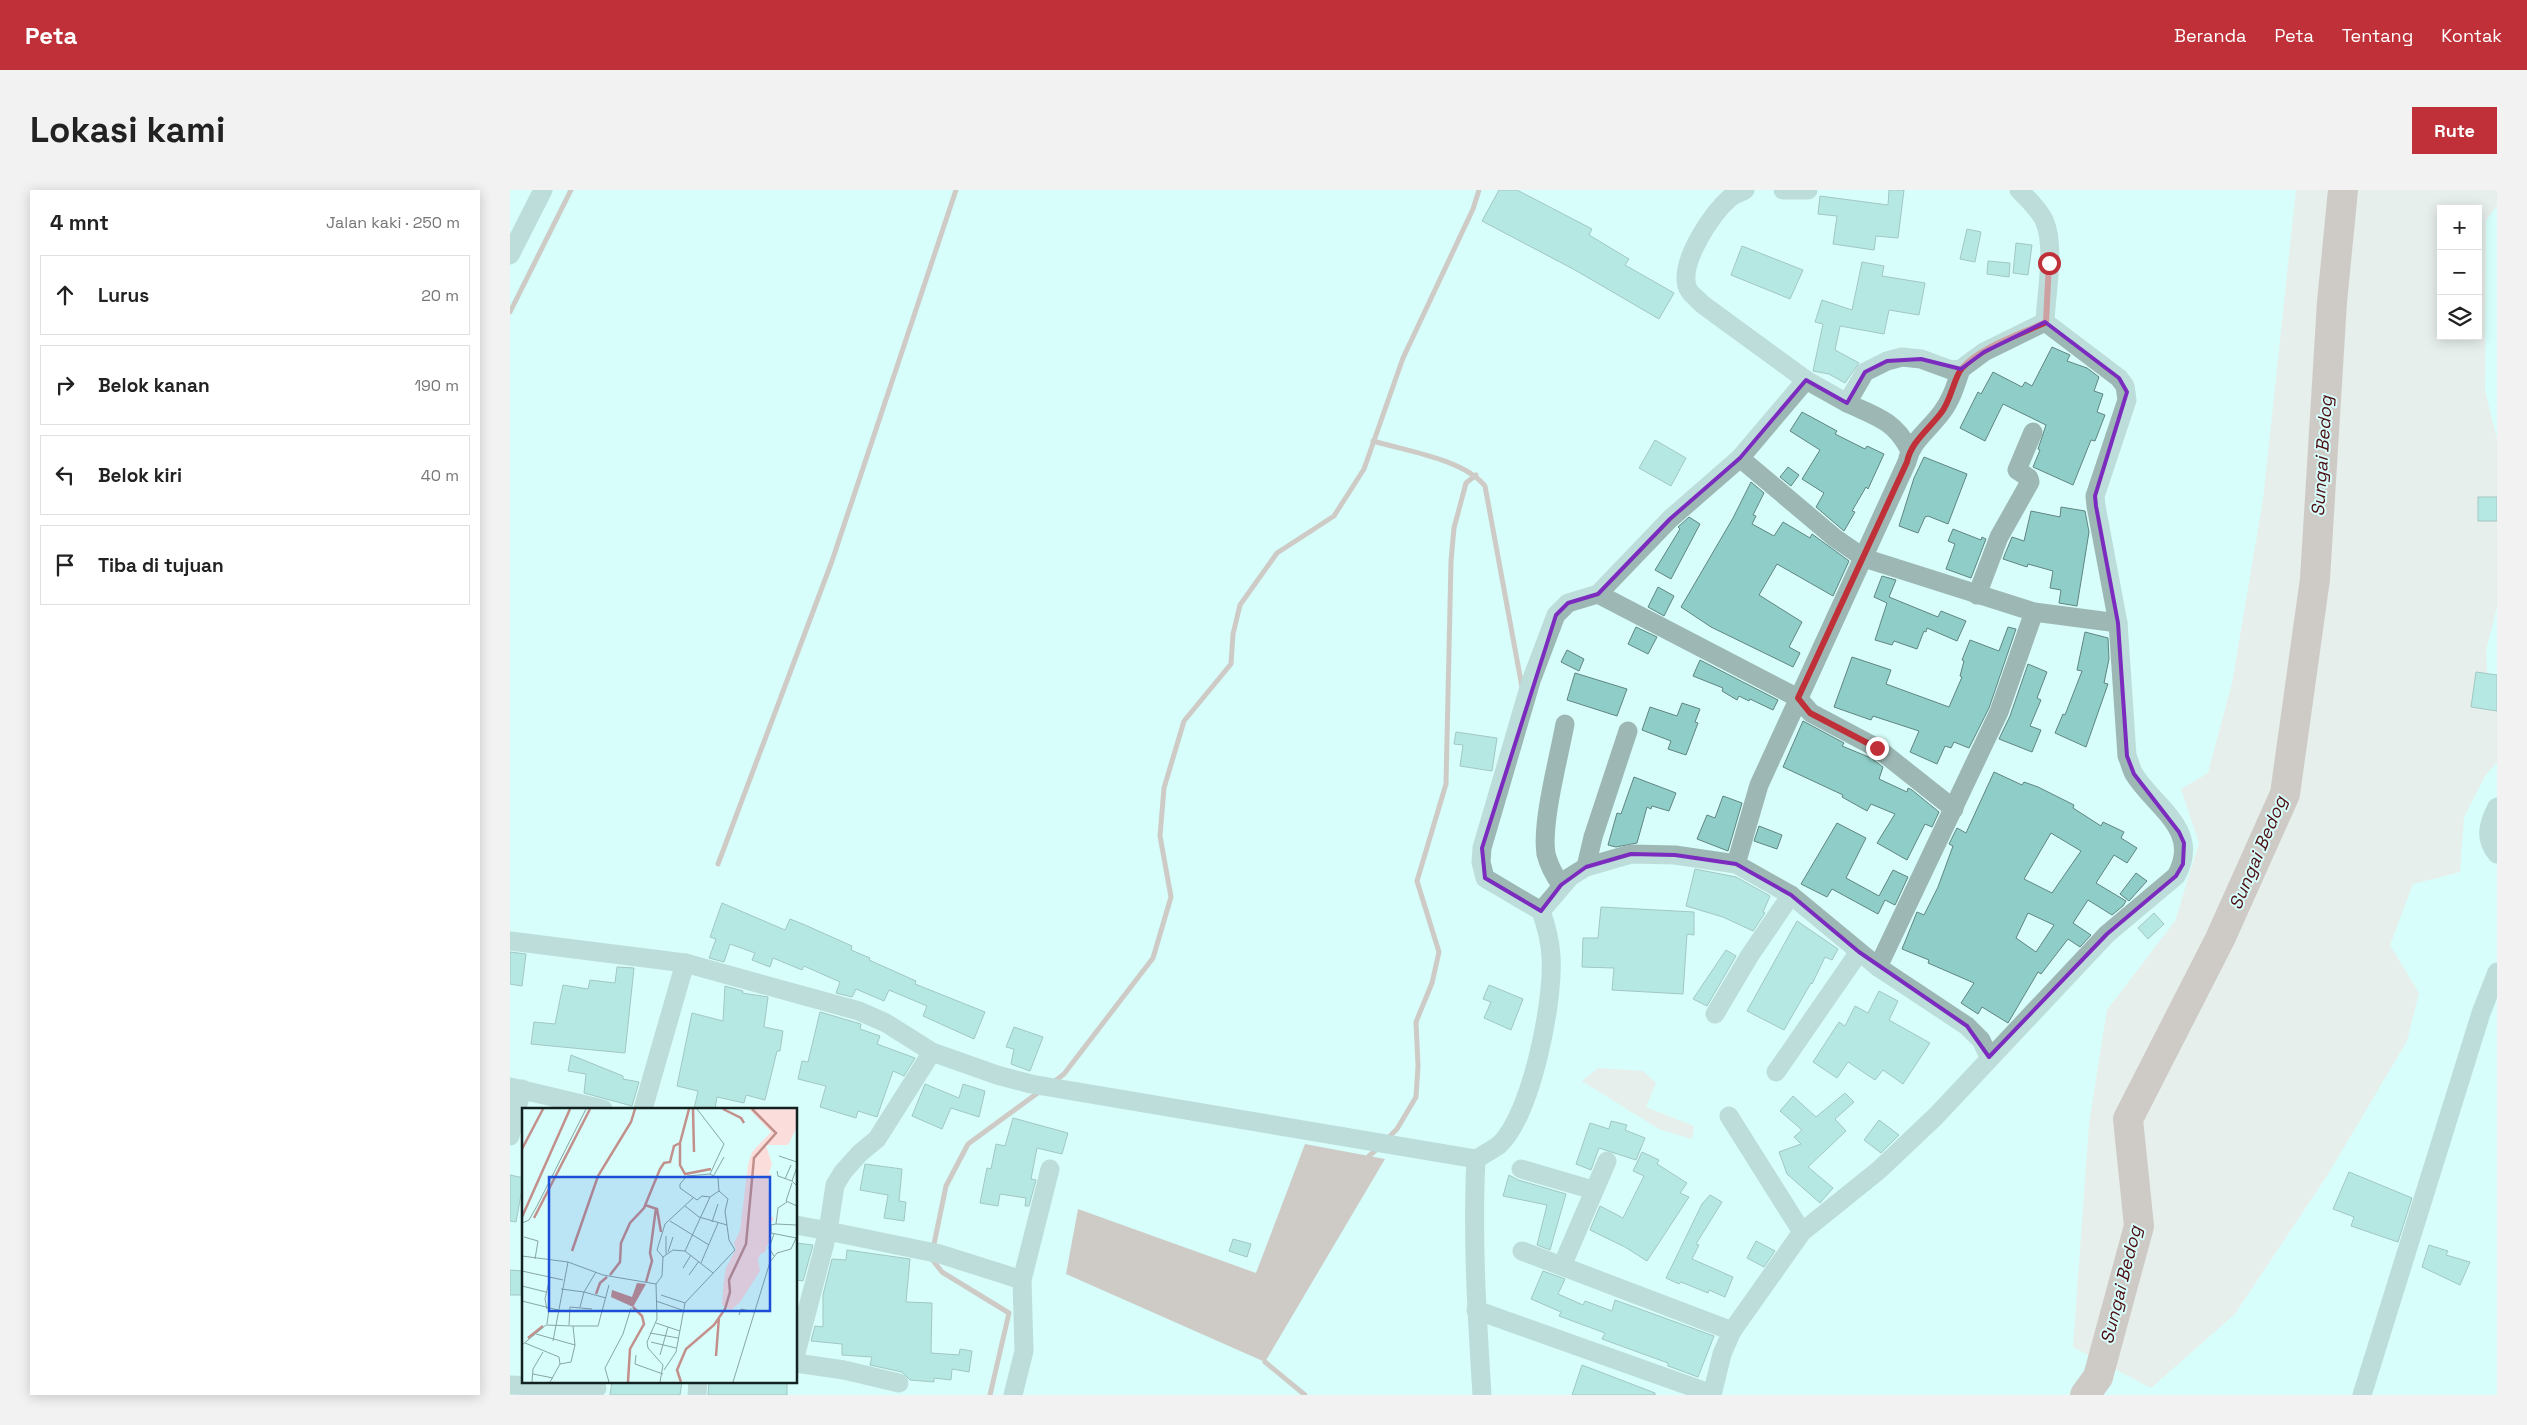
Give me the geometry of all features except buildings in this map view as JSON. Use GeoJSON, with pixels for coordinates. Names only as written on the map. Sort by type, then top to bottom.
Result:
{"type":"FeatureCollection","features":[{"type":"Feature","properties":{"kind":"street"},"geometry":{"type":"LineString","coordinates":[[510,255],[543,190]]}},
{"type":"Feature","properties":{"kind":"street"},"geometry":{"type":"LineString","coordinates":[[1745,190],[1732,196],[1711,220],[1690,256],[1687,270],[1687,285],[1691,293],[1702,304],[1806,380],[1846,404],[1889,422],[1903,437],[1909,449]]}},
{"type":"Feature","properties":{"kind":"street"},"geometry":{"type":"LineString","coordinates":[[1783,190],[1808,190]]}},
{"type":"Feature","properties":{"kind":"street"},"geometry":{"type":"LineString","coordinates":[[2019,190],[2035,206],[2044,221],[2048,236],[2046,322]]}},
{"type":"Feature","properties":{"kind":"street"},"geometry":{"type":"LineString","coordinates":[[1846,404],[1865,372],[1887,360],[1902,357],[1921,359],[1950,370],[1961,369],[1984,352],[2046,322]]}},
{"type":"Feature","properties":{"kind":"street"},"geometry":{"type":"LineString","coordinates":[[1476,1310],[1712,1394],[1722,1354],[1732,1331],[1802,1232],[1879,1170],[1936,1116],[1989,1057],[2107,934],[2176,876],[2183,864],[2184,843],[2179,832],[2166,810],[2134,774],[2127,756],[2118,623],[2095,496],[2126,400],[2126,392],[2119,378],[2046,322]]}},
{"type":"Feature","properties":{"kind":"street"},"geometry":{"type":"LineString","coordinates":[[1736,864],[1759,785],[1907,462],[1909,449],[1943,412],[1952,395],[1961,369]]}},
{"type":"Feature","properties":{"kind":"street"},"geometry":{"type":"LineString","coordinates":[[510,941],[685,963],[859,1011],[886,1023],[932,1052],[997,1075],[1031,1084],[1476,1159],[1499,1144],[1513,1123],[1531,1085],[1548,1002],[1551,972],[1548,937],[1541,911],[1485,878],[1481,862],[1482,848],[1531,681],[1556,615],[1568,604],[1598,594],[1670,519],[1740,458],[1806,380]]}},
{"type":"Feature","properties":{"kind":"street"},"geometry":{"type":"LineString","coordinates":[[1977,595],[1999,537],[2030,482],[2029,478],[2017,470],[2033,432]]}},
{"type":"Feature","properties":{"kind":"street"},"geometry":{"type":"LineString","coordinates":[[1740,458],[1834,538],[1864,558],[1977,595],[2005,601],[2034,612],[2118,623]]}},
{"type":"Feature","properties":{"kind":"street"},"geometry":{"type":"LineString","coordinates":[[1598,594],[1798,698],[1810,713],[1877,748],[1954,809]]}},
{"type":"Feature","properties":{"kind":"street"},"geometry":{"type":"LineString","coordinates":[[1878,966],[1999,712],[2034,612]]}},
{"type":"Feature","properties":{"kind":"street"},"geometry":{"type":"LineString","coordinates":[[1560,885],[1548,861],[1546,830],[1565,724]]}},
{"type":"Feature","properties":{"kind":"street"},"geometry":{"type":"LineString","coordinates":[[1586,867],[1593,837],[1628,731]]}},
{"type":"Feature","properties":{"kind":"street"},"geometry":{"type":"LineString","coordinates":[[2497,807],[2488,832],[2491,847],[2497,854]]}},
{"type":"Feature","properties":{"kind":"street"},"geometry":{"type":"LineString","coordinates":[[1541,911],[1560,885],[1586,867],[1631,854],[1675,856],[1736,864],[1791,895],[1859,952],[1967,1026],[1980,1040],[1989,1057]]}},
{"type":"Feature","properties":{"kind":"street"},"geometry":{"type":"LineString","coordinates":[[1715,1014],[1750,955],[1791,895]]}},
{"type":"Feature","properties":{"kind":"street"},"geometry":{"type":"LineString","coordinates":[[1776,1072],[1859,952]]}},
{"type":"Feature","properties":{"kind":"street"},"geometry":{"type":"LineString","coordinates":[[643,1108],[685,963]]}},
{"type":"Feature","properties":{"kind":"street"},"geometry":{"type":"LineString","coordinates":[[2362,1395],[2478,1023],[2497,972]]}},
{"type":"Feature","properties":{"kind":"street"},"geometry":{"type":"LineString","coordinates":[[798,1345],[828,1231],[835,1185],[842,1172],[860,1153],[878,1140],[932,1052]]}},
{"type":"Feature","properties":{"kind":"street"},"geometry":{"type":"LineString","coordinates":[[510,1136],[516,1088],[599,1108]]}},
{"type":"Feature","properties":{"kind":"street"},"geometry":{"type":"LineString","coordinates":[[1729,1116],[1802,1232]]}},
{"type":"Feature","properties":{"kind":"street"},"geometry":{"type":"LineString","coordinates":[[1476,1159],[1474,1211],[1476,1310],[1482,1395]]}},
{"type":"Feature","properties":{"kind":"street"},"geometry":{"type":"LineString","coordinates":[[1562,1266],[1607,1161]]}},
{"type":"Feature","properties":{"kind":"street"},"geometry":{"type":"LineString","coordinates":[[1013,1395],[1024,1351],[1022,1280],[1050,1169]]}},
{"type":"Feature","properties":{"kind":"street"},"geometry":{"type":"LineString","coordinates":[[1521,1169],[1593,1190]]}},
{"type":"Feature","properties":{"kind":"street"},"geometry":{"type":"LineString","coordinates":[[798,1225],[920,1249],[1022,1280]]}},
{"type":"Feature","properties":{"kind":"street"},"geometry":{"type":"LineString","coordinates":[[1522,1251],[1732,1331]]}},
{"type":"Feature","properties":{"kind":"street"},"geometry":{"type":"LineString","coordinates":[[798,1363],[844,1370],[899,1383]]}},
{"type":"Feature","properties":{"kind":"street"},"geometry":{"type":"LineString","coordinates":[[697,1395],[698,1382]]}},
{"type":"Feature","properties":{"kind":"street"},"geometry":{"type":"LineString","coordinates":[[513,1388],[597,1388]]}},
{"type":"Feature","properties":{"kind":"highlighted area"},"geometry":{"type":"Polygon","coordinates":[[[2045,322],[2119,378],[2127,392],[2095,496],[2096,506],[2118,623],[2127,756],[2134,774],[2179,832],[2184,843],[2183,864],[2176,876],[2107,934],[1989,1057],[1967,1026],[1859,952],[1791,895],[1736,864],[1675,855],[1631,854],[1586,867],[1561,885],[1541,911],[1485,878],[1482,848],[1493,808],[1556,615],[1568,603],[1598,594],[1670,519],[1740,458],[1806,380],[1847,403],[1865,372],[1887,361],[1921,359],[1961,369],[1984,352],[2045,322]]]}},
{"type":"Feature","properties":{"kind":"shaded area"},"geometry":{"type":"Polygon","coordinates":[[[2296,190],[2497,190],[2497,206],[2486,220],[2485,391],[2497,439],[2497,607],[2486,651],[2488,693],[2497,703],[2497,762],[2485,776],[2464,817],[2460,872],[2413,884],[2390,945],[2419,993],[2407,1041],[2327,1176],[2235,1314],[2151,1388],[2073,1347],[2089,1124],[2107,1010],[2175,921],[2199,843],[2181,789],[2208,773],[2232,683],[2263,500],[2296,190]]]}},
{"type":"Feature","properties":{"kind":"shaded area"},"geometry":{"type":"Polygon","coordinates":[[[1598,1068],[1643,1071],[1656,1083],[1646,1107],[1694,1126],[1692,1139],[1659,1129],[1582,1081],[1598,1068]]]}},
{"type":"Feature","properties":{"kind":"shaded area"},"geometry":{"type":"Polygon","coordinates":[[[1305,1144],[1385,1159],[1265,1362],[1066,1274],[1078,1209],[1256,1273],[1305,1144]]]}},
{"type":"Feature","properties":{"kind":"waterway"},"geometry":{"type":"LineString","coordinates":[[510,312],[571,190]]}},
{"type":"Feature","properties":{"kind":"waterway"},"geometry":{"type":"LineString","coordinates":[[718,864],[832,561],[956,190]]}},
{"type":"Feature","properties":{"kind":"waterway"},"geometry":{"type":"LineString","coordinates":[[1055,1081],[1064,1074],[1153,958],[1171,897],[1160,836],[1164,788],[1184,721],[1231,664],[1233,634],[1240,605],[1277,553],[1334,516],[1364,469],[1403,358],[1473,209],[1479,190]]}},
{"type":"Feature","properties":{"kind":"waterway","name":"Sungai Bedog"},"geometry":{"type":"LineString","coordinates":[[2085,1395],[2098,1377],[2139,1226],[2128,1119],[2220,939],[2285,794],[2315,579],[2332,302],[2343,190]]}},
{"type":"Feature","properties":{"kind":"waterway"},"geometry":{"type":"LineString","coordinates":[[1373,441],[1449,463],[1463,469],[1485,486],[1522,687]]}},
{"type":"Feature","properties":{"kind":"waterway"},"geometry":{"type":"LineString","coordinates":[[1389,1137],[1397,1129],[1416,1097],[1418,1066],[1416,1022],[1432,983],[1439,952],[1417,881],[1446,784],[1451,561],[1454,528],[1466,483],[1476,475]]}},
{"type":"Feature","properties":{"kind":"waterway"},"geometry":{"type":"LineString","coordinates":[[933,1249],[946,1186],[968,1144],[1039,1092]]}},
{"type":"Feature","properties":{"kind":"waterway"},"geometry":{"type":"LineString","coordinates":[[1369,1156],[1376,1150]]}},
{"type":"Feature","properties":{"kind":"waterway"},"geometry":{"type":"LineString","coordinates":[[931,1258],[942,1272],[1009,1313],[990,1395]]}},
{"type":"Feature","properties":{"kind":"waterway"},"geometry":{"type":"LineString","coordinates":[[1265,1362],[1305,1395]]}},
{"type":"Feature","properties":{"kind":"route"},"geometry":{"type":"LineString","coordinates":[[1877,748],[1854,734],[1810,713],[1798,698],[1907,462],[1909,449],[1943,412],[1952,395],[1961,369],[1984,352],[2046,322],[2049,263]]}}]}
